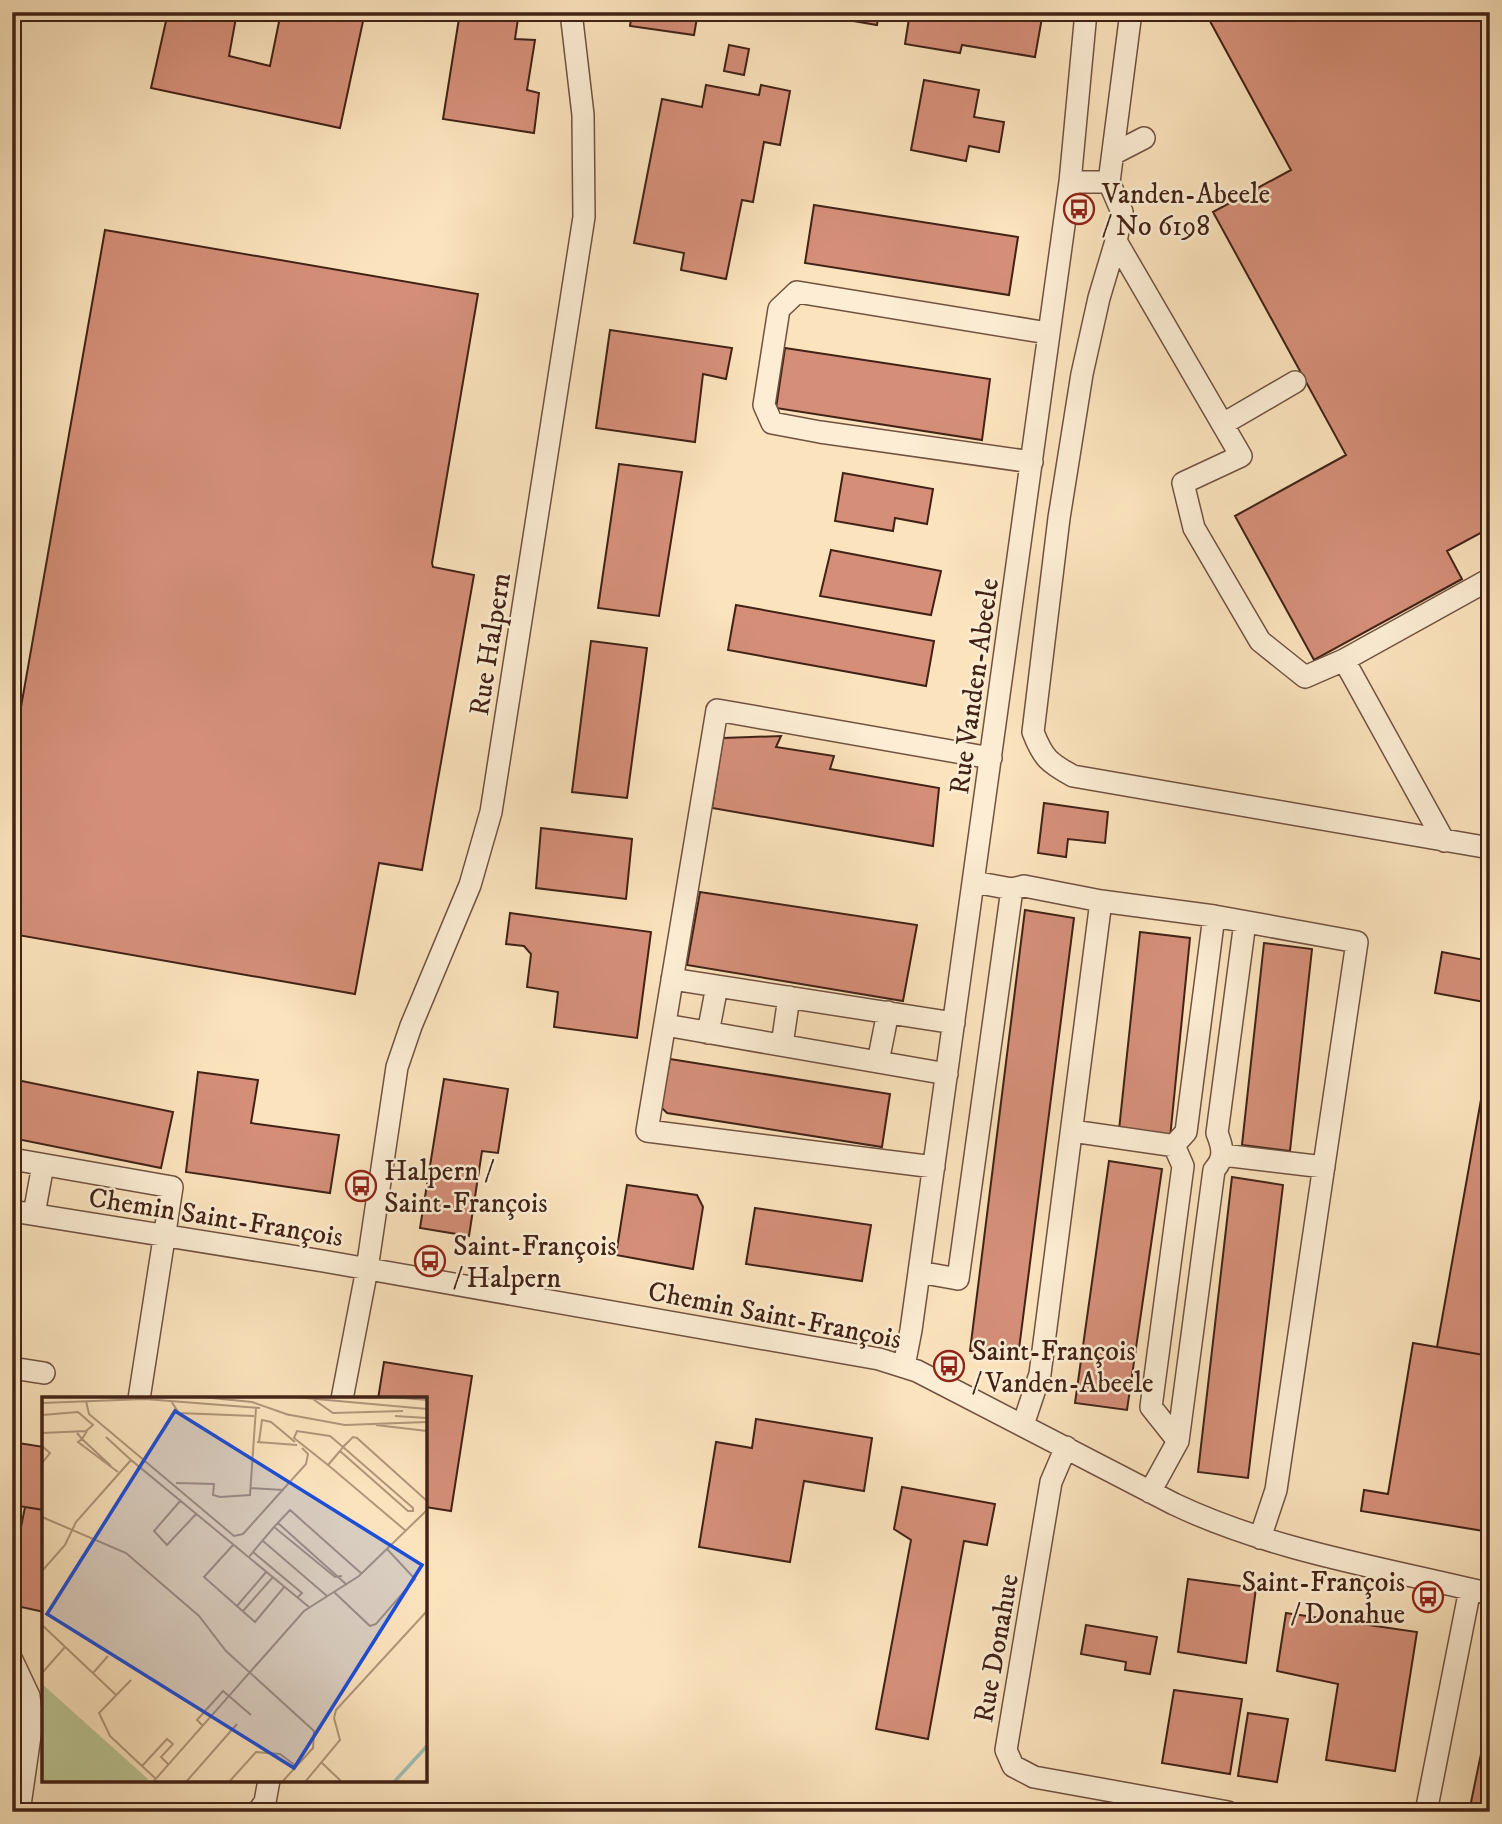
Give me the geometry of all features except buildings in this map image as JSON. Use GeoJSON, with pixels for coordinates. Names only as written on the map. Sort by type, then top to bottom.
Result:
{"type":"FeatureCollection","features":[{"type":"Feature","properties":{"kind":"street","name":"Rue Halpern"},"geometry":{"type":"LineString","coordinates":[[342,1397],[367,1269],[397,1067],[411,1026],[470,885],[493,798],[584,217],[583,116],[571,12]]}},
{"type":"Feature","properties":{"kind":"street","name":"Rue Vanden-Abeele"},"geometry":{"type":"LineString","coordinates":[[904,1366],[1027,502],[1070,181],[1086,12]]}},
{"type":"Feature","properties":{"kind":"street"},"geometry":{"type":"LineString","coordinates":[[1131,12],[1109,182],[1122,212],[1082,374],[1059,518],[1033,732],[1045,759],[1073,776],[1490,848]]}},
{"type":"Feature","properties":{"kind":"street"},"geometry":{"type":"LineString","coordinates":[[1113,154],[1144,138]]}},
{"type":"Feature","properties":{"kind":"street"},"geometry":{"type":"LineString","coordinates":[[1070,181],[1109,182]]}},
{"type":"Feature","properties":{"kind":"street"},"geometry":{"type":"LineString","coordinates":[[1116,241],[1241,456],[1183,483],[1194,528],[1259,641],[1305,677],[1344,660],[1490,579]]}},
{"type":"Feature","properties":{"kind":"street"},"geometry":{"type":"LineString","coordinates":[[1032,462],[772,423],[764,405],[779,309],[797,292],[1048,333]]}},
{"type":"Feature","properties":{"kind":"street"},"geometry":{"type":"LineString","coordinates":[[1223,424],[1295,382]]}},
{"type":"Feature","properties":{"kind":"street"},"geometry":{"type":"LineString","coordinates":[[1027,502],[1059,518]]}},
{"type":"Feature","properties":{"kind":"street"},"geometry":{"type":"LineString","coordinates":[[1344,660],[1444,841]]}},
{"type":"Feature","properties":{"kind":"street"},"geometry":{"type":"LineString","coordinates":[[934,1167],[647,1131],[717,710],[991,758]]}},
{"type":"Feature","properties":{"kind":"street"},"geometry":{"type":"LineString","coordinates":[[974,882],[1012,889],[1024,886],[1357,942],[1276,1490],[1260,1538]]}},
{"type":"Feature","properties":{"kind":"street"},"geometry":{"type":"LineString","coordinates":[[919,1272],[958,1279],[1012,889]]}},
{"type":"Feature","properties":{"kind":"street"},"geometry":{"type":"LineString","coordinates":[[1023,1425],[1040,1374],[1101,901]]}},
{"type":"Feature","properties":{"kind":"street"},"geometry":{"type":"LineString","coordinates":[[1178,1441],[1151,1407],[1183,1166],[1176,1146],[1179,1137],[1186,1132],[1214,916]]}},
{"type":"Feature","properties":{"kind":"street"},"geometry":{"type":"LineString","coordinates":[[1150,1492],[1178,1441],[1214,1170],[1223,1155],[1217,1133],[1245,922]]}},
{"type":"Feature","properties":{"kind":"street"},"geometry":{"type":"LineString","coordinates":[[672,979],[954,1023]]}},
{"type":"Feature","properties":{"kind":"street"},"geometry":{"type":"LineString","coordinates":[[708,1033],[717,986]]}},
{"type":"Feature","properties":{"kind":"street"},"geometry":{"type":"LineString","coordinates":[[782,1045],[789,997]]}},
{"type":"Feature","properties":{"kind":"street"},"geometry":{"type":"LineString","coordinates":[[878,1062],[888,1012]]}},
{"type":"Feature","properties":{"kind":"street"},"geometry":{"type":"LineString","coordinates":[[665,1026],[947,1074]]}},
{"type":"Feature","properties":{"kind":"street"},"geometry":{"type":"LineString","coordinates":[[942,1107],[980,1114]]}},
{"type":"Feature","properties":{"kind":"street"},"geometry":{"type":"LineString","coordinates":[[1072,1132],[1176,1146]]}},
{"type":"Feature","properties":{"kind":"street"},"geometry":{"type":"LineString","coordinates":[[1223,1155],[1324,1167]]}},
{"type":"Feature","properties":{"kind":"street"},"geometry":{"type":"LineString","coordinates":[[12,1159],[172,1187],[139,1397]]}},
{"type":"Feature","properties":{"kind":"street"},"geometry":{"type":"LineString","coordinates":[[34,1214],[43,1165]]}},
{"type":"Feature","properties":{"kind":"street"},"geometry":{"type":"LineString","coordinates":[[931,1191],[969,1197]]}},
{"type":"Feature","properties":{"kind":"street","name":"Chemin Saint-François"},"geometry":{"type":"LineString","coordinates":[[12,1211],[851,1352],[904,1366],[1193,1513],[1260,1538],[1480,1591]]}},
{"type":"Feature","properties":{"kind":"street"},"geometry":{"type":"LineString","coordinates":[[12,1368],[44,1373]]}},
{"type":"Feature","properties":{"kind":"street","name":"Rue Donahue"},"geometry":{"type":"LineString","coordinates":[[1066,1447],[1051,1482],[1006,1750],[1013,1766],[1034,1777],[1228,1812]]}},
{"type":"Feature","properties":{"kind":"street"},"geometry":{"type":"LineString","coordinates":[[1426,1812],[1480,1591]]}},
{"type":"Feature","properties":{"kind":"street"},"geometry":{"type":"LineString","coordinates":[[12,1660],[29,1696],[32,1722],[19,1812]]}},
{"type":"Feature","properties":{"kind":"street"},"geometry":{"type":"LineString","coordinates":[[258,1812],[265,1802],[269,1782]]}},
{"type":"Feature","properties":{"kind":"place","name":"Vanden-Abeele / No 6198"},"geometry":{"type":"Point","coordinates":[1079,209]}},
{"type":"Feature","properties":{"kind":"place","name":"Halpern / Saint-François"},"geometry":{"type":"Point","coordinates":[361,1186]}},
{"type":"Feature","properties":{"kind":"place","name":"Saint-François / Halpern"},"geometry":{"type":"Point","coordinates":[430,1261]}},
{"type":"Feature","properties":{"kind":"place","name":"Saint-François / Vanden-Abeele"},"geometry":{"type":"Point","coordinates":[949,1366]}},
{"type":"Feature","properties":{"kind":"place","name":"Saint-François / Donahue"},"geometry":{"type":"Point","coordinates":[1428,1597]}}]}
